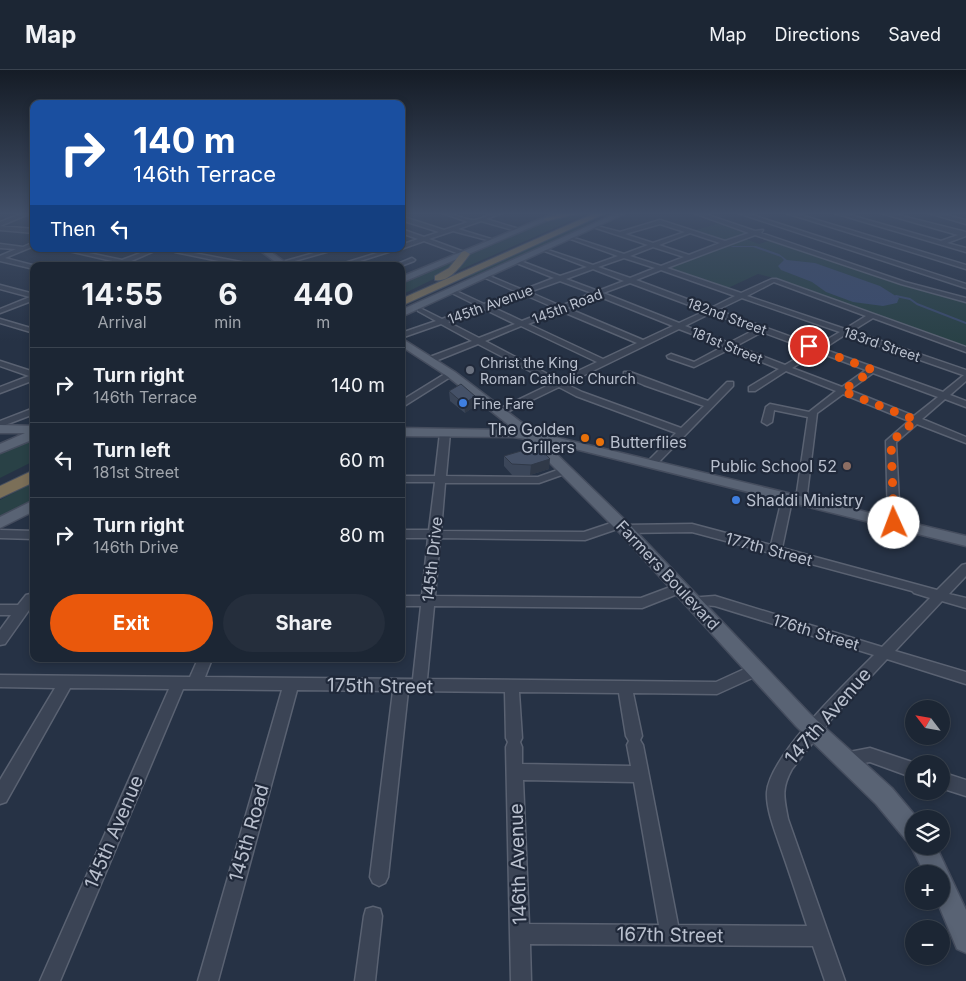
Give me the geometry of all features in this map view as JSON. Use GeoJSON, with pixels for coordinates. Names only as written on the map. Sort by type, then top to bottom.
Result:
{"type":"FeatureCollection","features":[{"type":"Feature","properties":{"kind":"highway"},"geometry":{"type":"LineString","coordinates":[[405,298],[448,273],[464,256]]}},
{"type":"Feature","properties":{"kind":"highway"},"geometry":{"type":"LineString","coordinates":[[405,299],[500,256]]}},
{"type":"Feature","properties":{"kind":"highway"},"geometry":{"type":"LineString","coordinates":[[405,299],[504,256]]}},
{"type":"Feature","properties":{"kind":"highway"},"geometry":{"type":"LineString","coordinates":[[405,299],[516,262]]}},
{"type":"Feature","properties":{"kind":"highway"},"geometry":{"type":"LineString","coordinates":[[0,480],[30,468]]}},
{"type":"Feature","properties":{"kind":"highway"},"geometry":{"type":"LineString","coordinates":[[0,484],[30,468]]}},
{"type":"Feature","properties":{"kind":"highway"},"geometry":{"type":"LineString","coordinates":[[0,493],[30,477]]}},
{"type":"Feature","properties":{"kind":"main road"},"geometry":{"type":"LineString","coordinates":[[405,278],[461,256]]}},
{"type":"Feature","properties":{"kind":"main road"},"geometry":{"type":"LineString","coordinates":[[405,312],[530,256]]}},
{"type":"Feature","properties":{"kind":"main road","name":"Farmers Boulevard"},"geometry":{"type":"LineString","coordinates":[[405,344],[451,374],[529,434],[623,526],[756,670],[814,730],[884,796],[905,821]]}},
{"type":"Feature","properties":{"kind":"main road"},"geometry":{"type":"LineString","coordinates":[[0,429],[30,430]]}},
{"type":"Feature","properties":{"kind":"main road"},"geometry":{"type":"LineString","coordinates":[[405,432],[529,434],[966,541]]}},
{"type":"Feature","properties":{"kind":"main road"},"geometry":{"type":"LineString","coordinates":[[0,449],[30,436]]}},
{"type":"Feature","properties":{"kind":"main road"},"geometry":{"type":"LineString","coordinates":[[0,523],[30,507]]}},
{"type":"Feature","properties":{"kind":"main road"},"geometry":{"type":"LineString","coordinates":[[950,902],[966,940]]}},
{"type":"Feature","properties":{"kind":"street"},"geometry":{"type":"LineString","coordinates":[[93,256],[123,262],[139,256]]}},
{"type":"Feature","properties":{"kind":"street"},"geometry":{"type":"LineString","coordinates":[[198,256],[231,262]]}},
{"type":"Feature","properties":{"kind":"street"},"geometry":{"type":"LineString","coordinates":[[293,262],[314,256]]}},
{"type":"Feature","properties":{"kind":"street"},"geometry":{"type":"LineString","coordinates":[[351,262],[372,256]]}},
{"type":"Feature","properties":{"kind":"street","name":"182nd Street"},"geometry":{"type":"LineString","coordinates":[[561,256],[966,404]]}},
{"type":"Feature","properties":{"kind":"street","name":"145th Avenue"},"geometry":{"type":"LineString","coordinates":[[405,335],[623,256]]}},
{"type":"Feature","properties":{"kind":"street","name":"183rd Street"},"geometry":{"type":"LineString","coordinates":[[626,256],[966,373]]}},
{"type":"Feature","properties":{"kind":"street"},"geometry":{"type":"LineString","coordinates":[[685,256],[690,257]]}},
{"type":"Feature","properties":{"kind":"street","name":"145th Road"},"geometry":{"type":"LineString","coordinates":[[430,360],[694,256]]}},
{"type":"Feature","properties":{"kind":"street"},"geometry":{"type":"LineString","coordinates":[[831,256],[903,283],[966,299]]}},
{"type":"Feature","properties":{"kind":"street"},"geometry":{"type":"LineString","coordinates":[[874,256],[966,286]]}},
{"type":"Feature","properties":{"kind":"street"},"geometry":{"type":"LineString","coordinates":[[927,256],[966,267]]}},
{"type":"Feature","properties":{"kind":"street"},"geometry":{"type":"LineString","coordinates":[[0,257],[30,266]]}},
{"type":"Feature","properties":{"kind":"street"},"geometry":{"type":"LineString","coordinates":[[879,264],[898,257]]}},
{"type":"Feature","properties":{"kind":"street"},"geometry":{"type":"LineString","coordinates":[[405,263],[412,260]]}},
{"type":"Feature","properties":{"kind":"street","name":"181st Street"},"geometry":{"type":"LineString","coordinates":[[516,262],[966,440]]}},
{"type":"Feature","properties":{"kind":"street"},"geometry":{"type":"LineString","coordinates":[[485,276],[643,343]]}},
{"type":"Feature","properties":{"kind":"street"},"geometry":{"type":"LineString","coordinates":[[500,412],[774,280],[966,350]]}},
{"type":"Feature","properties":{"kind":"street"},"geometry":{"type":"LineString","coordinates":[[944,287],[966,286]]}},
{"type":"Feature","properties":{"kind":"street"},"geometry":{"type":"LineString","coordinates":[[0,287],[30,296]]}},
{"type":"Feature","properties":{"kind":"street"},"geometry":{"type":"LineString","coordinates":[[452,291],[604,362]]}},
{"type":"Feature","properties":{"kind":"street"},"geometry":{"type":"LineString","coordinates":[[0,311],[30,299]]}},
{"type":"Feature","properties":{"kind":"street"},"geometry":{"type":"LineString","coordinates":[[420,310],[579,394],[682,432]]}},
{"type":"Feature","properties":{"kind":"street"},"geometry":{"type":"LineString","coordinates":[[752,389],[872,315]]}},
{"type":"Feature","properties":{"kind":"street"},"geometry":{"type":"LineString","coordinates":[[0,321],[30,330]]}},
{"type":"Feature","properties":{"kind":"street"},"geometry":{"type":"LineString","coordinates":[[671,356],[694,365],[762,329]]}},
{"type":"Feature","properties":{"kind":"street"},"geometry":{"type":"LineString","coordinates":[[0,363],[30,374]]}},
{"type":"Feature","properties":{"kind":"street"},"geometry":{"type":"LineString","coordinates":[[776,551],[786,503],[802,494],[812,412],[873,370]]}},
{"type":"Feature","properties":{"kind":"street"},"geometry":{"type":"LineString","coordinates":[[405,403],[451,374]]}},
{"type":"Feature","properties":{"kind":"street"},"geometry":{"type":"LineString","coordinates":[[627,374],[710,405]]}},
{"type":"Feature","properties":{"kind":"street"},"geometry":{"type":"LineString","coordinates":[[894,523],[891,442],[966,377]]}},
{"type":"Feature","properties":{"kind":"street"},"geometry":{"type":"LineString","coordinates":[[0,390],[30,378]]}},
{"type":"Feature","properties":{"kind":"street"},"geometry":{"type":"LineString","coordinates":[[652,463],[730,384]]}},
{"type":"Feature","properties":{"kind":"street"},"geometry":{"type":"LineString","coordinates":[[767,422],[770,407],[812,416]]}},
{"type":"Feature","properties":{"kind":"street"},"geometry":{"type":"LineString","coordinates":[[0,424],[30,413]]}},
{"type":"Feature","properties":{"kind":"street","name":"145th Drive"},"geometry":{"type":"LineString","coordinates":[[419,686],[445,432]]}},
{"type":"Feature","properties":{"kind":"street"},"geometry":{"type":"LineString","coordinates":[[405,479],[539,480],[566,470]]}},
{"type":"Feature","properties":{"kind":"street","name":"177th Street"},"geometry":{"type":"LineString","coordinates":[[405,534],[585,536],[623,526],[692,528],[966,603]]}},
{"type":"Feature","properties":{"kind":"street"},"geometry":{"type":"LineString","coordinates":[[0,534],[30,535]]}},
{"type":"Feature","properties":{"kind":"street","name":"147th Avenue"},"geometry":{"type":"LineString","coordinates":[[835,981],[780,819],[776,792],[782,771],[828,712],[966,568]]}},
{"type":"Feature","properties":{"kind":"street"},"geometry":{"type":"LineString","coordinates":[[405,601],[642,603],[682,588]]}},
{"type":"Feature","properties":{"kind":"street"},"geometry":{"type":"LineString","coordinates":[[0,640],[30,600]]}},
{"type":"Feature","properties":{"kind":"street","name":"176th Street"},"geometry":{"type":"LineString","coordinates":[[693,601],[715,601],[966,678]]}},
{"type":"Feature","properties":{"kind":"street"},"geometry":{"type":"LineString","coordinates":[[0,610],[21,610]]}},
{"type":"Feature","properties":{"kind":"street","name":"145th Avenue"},"geometry":{"type":"LineString","coordinates":[[50,981],[186,683],[203,662]]}},
{"type":"Feature","properties":{"kind":"street","name":"175th Street"},"geometry":{"type":"LineString","coordinates":[[0,681],[717,688],[756,670]]}},
{"type":"Feature","properties":{"kind":"street"},"geometry":{"type":"LineString","coordinates":[[0,796],[66,682]]}},
{"type":"Feature","properties":{"kind":"street","name":"145th Road"},"geometry":{"type":"LineString","coordinates":[[208,981],[291,685]]}},
{"type":"Feature","properties":{"kind":"street"},"geometry":{"type":"LineString","coordinates":[[379,877],[400,686]]}},
{"type":"Feature","properties":{"kind":"street","name":"146th Avenue"},"geometry":{"type":"LineString","coordinates":[[512,687],[521,981]]}},
{"type":"Feature","properties":{"kind":"street"},"geometry":{"type":"LineString","coordinates":[[625,688],[670,935]]}},
{"type":"Feature","properties":{"kind":"street"},"geometry":{"type":"LineString","coordinates":[[845,759],[870,755],[905,767]]}},
{"type":"Feature","properties":{"kind":"street"},"geometry":{"type":"LineString","coordinates":[[515,772],[640,774]]}},
{"type":"Feature","properties":{"kind":"street"},"geometry":{"type":"LineString","coordinates":[[950,783],[966,788]]}},
{"type":"Feature","properties":{"kind":"street"},"geometry":{"type":"LineString","coordinates":[[365,981],[372,916]]}},
{"type":"Feature","properties":{"kind":"street","name":"167th Street"},"geometry":{"type":"LineString","coordinates":[[520,934],[821,936]]}},
{"type":"Feature","properties":{"kind":"green space"},"geometry":{"type":"Polygon","coordinates":[[[467,256],[492,256],[448,275],[467,256]]]}},
{"type":"Feature","properties":{"kind":"green space"},"geometry":{"type":"Polygon","coordinates":[[[511,256],[522,256],[473,276],[459,279],[511,256]]]}},
{"type":"Feature","properties":{"kind":"green space"},"geometry":{"type":"Polygon","coordinates":[[[697,256],[821,256],[966,301],[966,349],[781,280],[758,274],[728,288],[668,268],[697,256]]]}},
{"type":"Feature","properties":{"kind":"green space"},"geometry":{"type":"Polygon","coordinates":[[[455,260],[458,261],[442,275],[405,293],[405,281],[455,260]]]}},
{"type":"Feature","properties":{"kind":"green space"},"geometry":{"type":"Polygon","coordinates":[[[30,440],[30,463],[0,478],[0,453],[30,440]]]}},
{"type":"Feature","properties":{"kind":"green space"},"geometry":{"type":"Polygon","coordinates":[[[30,484],[30,502],[0,518],[0,500],[30,484]]]}},
{"type":"Feature","properties":{"kind":"water"},"geometry":{"type":"Polygon","coordinates":[[[777,256],[781,256],[787,260],[815,263],[880,286],[899,298],[897,303],[883,306],[853,302],[826,292],[812,282],[781,270],[778,266],[784,260],[777,256]]]}},
{"type":"Feature","properties":{"kind":"building"},"geometry":{"type":"Polygon","coordinates":[[[461,384],[475,396],[464,404],[449,391],[461,384]]]}},
{"type":"Feature","properties":{"kind":"building"},"geometry":{"type":"Polygon","coordinates":[[[538,446],[550,459],[531,465],[512,464],[504,456],[538,446]]]}},
{"type":"Feature","properties":{"kind":"waterway"},"geometry":{"type":"LineString","coordinates":[[896,296],[910,299],[917,304],[966,323]]}},
{"type":"Feature","properties":{"kind":"place","name":"Christ the King Roman Catholic Church"},"geometry":{"type":"Point","coordinates":[470,370]}},
{"type":"Feature","properties":{"kind":"place","name":"Fine Fare"},"geometry":{"type":"Point","coordinates":[463,403]}},
{"type":"Feature","properties":{"kind":"place","name":"The Golden Grillers"},"geometry":{"type":"Point","coordinates":[585,438]}},
{"type":"Feature","properties":{"kind":"place","name":"Butterflies"},"geometry":{"type":"Point","coordinates":[600,442]}},
{"type":"Feature","properties":{"kind":"place","name":"Public School 52"},"geometry":{"type":"Point","coordinates":[847,466]}},
{"type":"Feature","properties":{"kind":"place","name":"Shaddi Ministry"},"geometry":{"type":"Point","coordinates":[736,500]}},
{"type":"Feature","properties":{"kind":"route"},"geometry":{"type":"LineString","coordinates":[[809,346],[873,370],[842,391],[916,420],[891,442],[894,523]]}}]}
